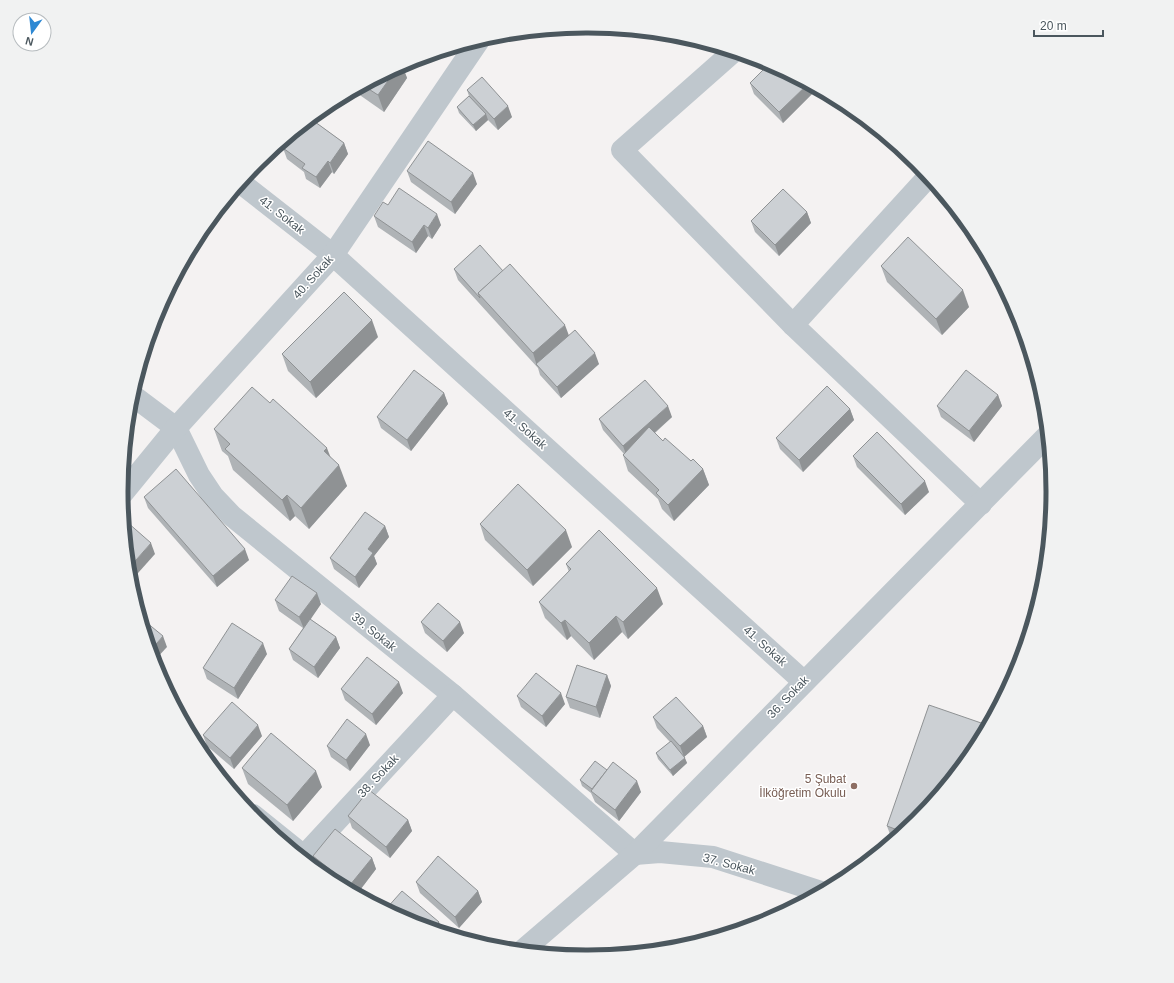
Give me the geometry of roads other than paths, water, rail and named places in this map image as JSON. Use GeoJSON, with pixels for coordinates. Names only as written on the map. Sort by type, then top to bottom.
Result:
{"type":"FeatureCollection","features":[{"type":"Feature","properties":{"kind":"street","name":"40. Sokak"},"geometry":{"type":"LineString","coordinates":[[128,486],[176,428],[333,255],[474,48]]}},
{"type":"Feature","properties":{"kind":"street"},"geometry":{"type":"LineString","coordinates":[[728,55],[622,150],[793,325],[981,504]]}},
{"type":"Feature","properties":{"kind":"street"},"geometry":{"type":"LineString","coordinates":[[793,325],[924,181]]}},
{"type":"Feature","properties":{"kind":"street","name":"41. Sokak"},"geometry":{"type":"LineString","coordinates":[[245,186],[333,255],[803,681]]}},
{"type":"Feature","properties":{"kind":"street","name":"39. Sokak"},"geometry":{"type":"LineString","coordinates":[[138,399],[176,428],[199,475],[213,496],[232,516],[453,695],[635,854]]}},
{"type":"Feature","properties":{"kind":"street","name":"36. Sokak"},"geometry":{"type":"LineString","coordinates":[[528,946],[635,854],[803,681],[1043,440]]}},
{"type":"Feature","properties":{"kind":"street","name":"38. Sokak"},"geometry":{"type":"LineString","coordinates":[[306,854],[453,695]]}},
{"type":"Feature","properties":{"kind":"street","name":"37. Sokak"},"geometry":{"type":"LineString","coordinates":[[635,854],[660,852],[713,857],[814,890]]}},
{"type":"Feature","properties":{"kind":"place","name":"5 Şubat İlköğretim Okulu"},"geometry":{"type":"Point","coordinates":[854,786]}}]}
